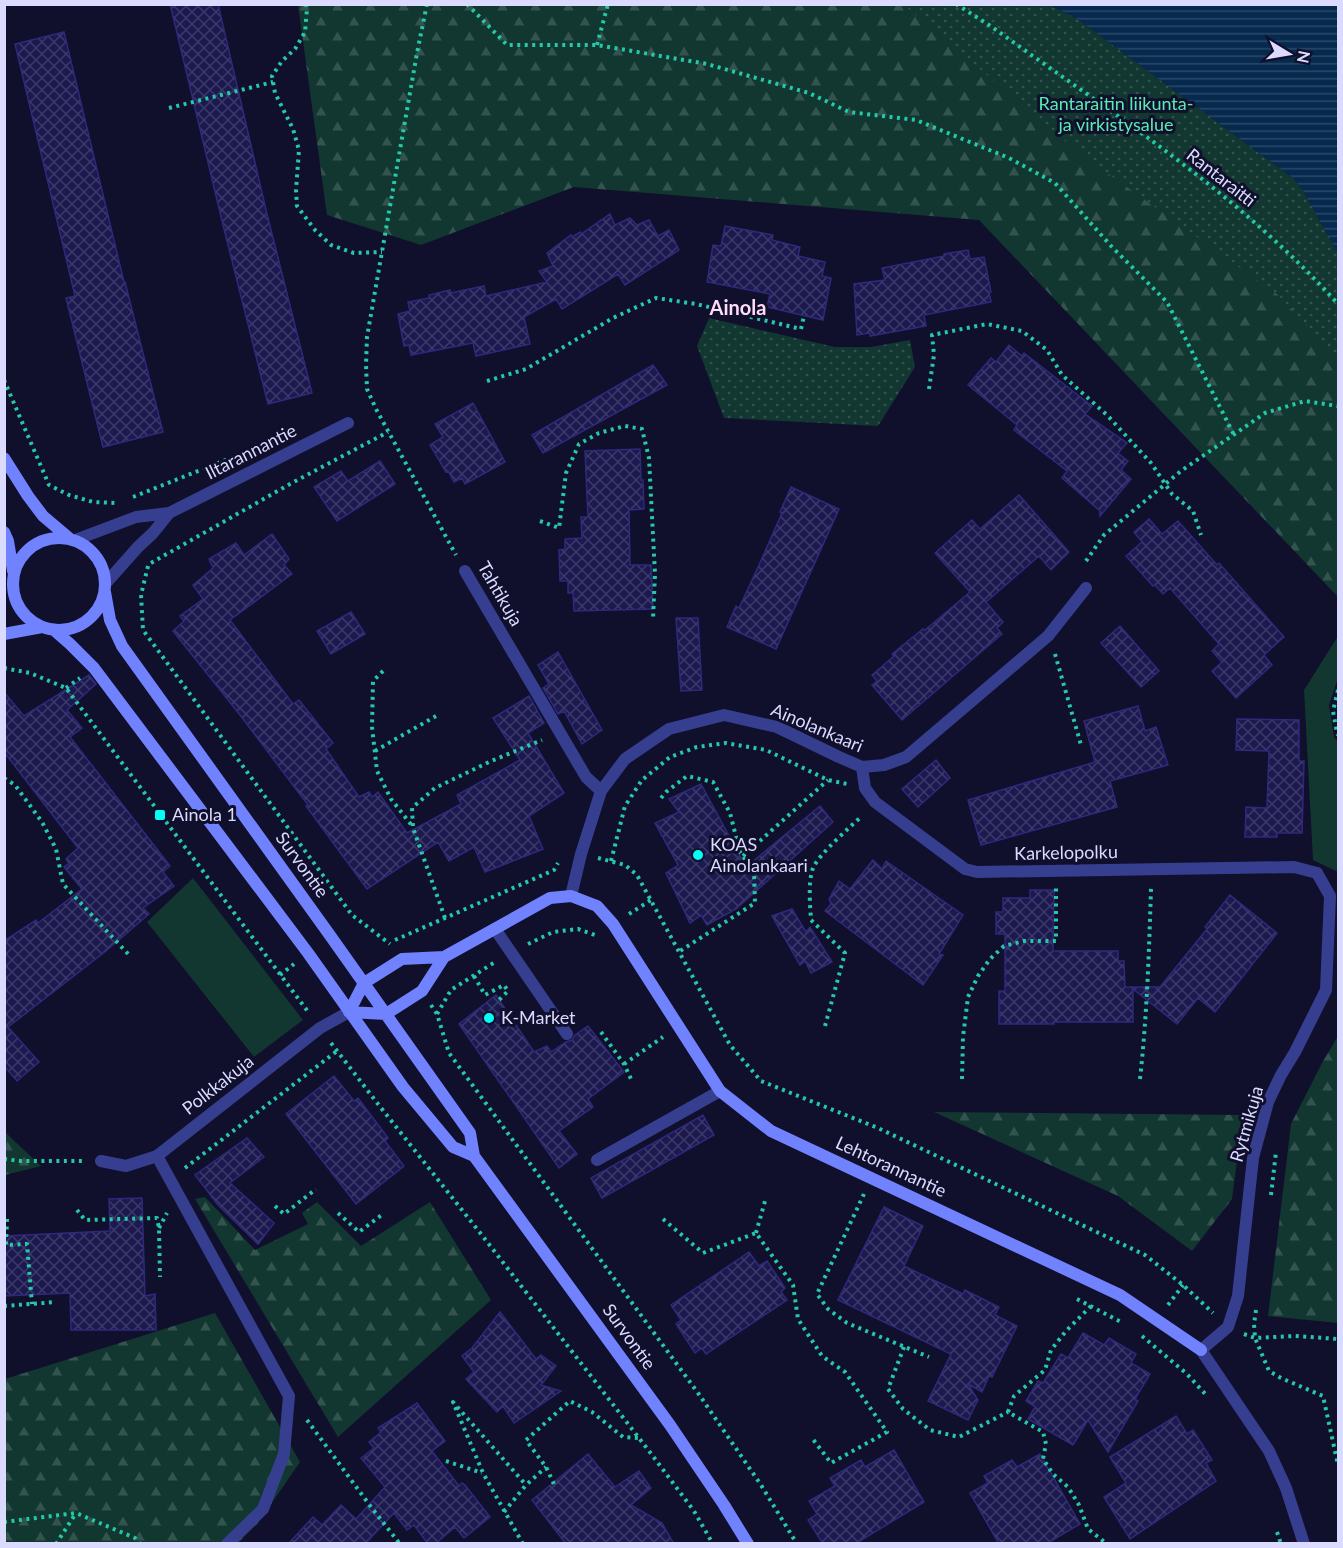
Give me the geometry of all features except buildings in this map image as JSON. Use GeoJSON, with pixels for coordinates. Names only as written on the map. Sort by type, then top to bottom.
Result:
{"type":"FeatureCollection","features":[{"type":"Feature","properties":{"kind":"main road"},"geometry":{"type":"LineString","coordinates":[[4,458],[43,516],[72,539],[88,546],[97,557],[104,570],[105,588],[100,605],[81,625],[68,629],[4,634]]}},
{"type":"Feature","properties":{"kind":"main road"},"geometry":{"type":"LineString","coordinates":[[4,532],[8,541],[10,581],[17,605],[32,622],[48,629]]}},
{"type":"Feature","properties":{"kind":"main road"},"geometry":{"type":"LineString","coordinates":[[10,581],[19,559],[28,548],[41,540],[55,537],[72,539]]}},
{"type":"Feature","properties":{"kind":"main road","name":"Survontie"},"geometry":{"type":"LineString","coordinates":[[105,588],[110,620],[122,646],[470,1133],[474,1156],[670,1425],[724,1504],[748,1544]]}},
{"type":"Feature","properties":{"kind":"main road","name":"Survontie"},"geometry":{"type":"LineString","coordinates":[[48,629],[94,668],[308,953],[403,1087],[453,1147],[474,1156]]}},
{"type":"Feature","properties":{"kind":"main road"},"geometry":{"type":"LineString","coordinates":[[444,957],[422,991],[386,1014],[349,1012],[364,983],[402,958],[444,957],[550,898],[571,896]]}},
{"type":"Feature","properties":{"kind":"main road","name":"Lehtorannantie"},"geometry":{"type":"LineString","coordinates":[[571,896],[597,906],[613,924],[720,1091],[771,1131],[1120,1295],[1201,1350]]}},
{"type":"Feature","properties":{"kind":"street","name":"Iltarannantie"},"geometry":{"type":"LineString","coordinates":[[72,539],[136,517],[169,513],[348,423]]}},
{"type":"Feature","properties":{"kind":"street","name":"Iltarannantie"},"geometry":{"type":"LineString","coordinates":[[105,588],[169,513]]}},
{"type":"Feature","properties":{"kind":"street","name":"Tahtikuja"},"geometry":{"type":"LineString","coordinates":[[465,571],[586,777],[601,791]]}},
{"type":"Feature","properties":{"kind":"street","name":"Ainolankaari"},"geometry":{"type":"LineString","coordinates":[[571,896],[581,854],[601,791],[625,759],[669,729],[724,715],[777,727],[862,767],[884,765],[906,757],[1048,636],[1086,588]]}},
{"type":"Feature","properties":{"kind":"street","name":"Karkelopolku"},"geometry":{"type":"LineString","coordinates":[[862,767],[865,788],[875,802],[965,869],[977,872],[1294,867],[1317,873]]}},
{"type":"Feature","properties":{"kind":"street","name":"Rytmikuja"},"geometry":{"type":"LineString","coordinates":[[1228,1327],[1238,1296],[1253,1158],[1268,1102],[1326,990],[1330,896],[1317,873]]}},
{"type":"Feature","properties":{"kind":"street"},"geometry":{"type":"LineString","coordinates":[[495,929],[567,1034]]}},
{"type":"Feature","properties":{"kind":"street","name":"Polkkakuja"},"geometry":{"type":"LineString","coordinates":[[101,1161],[126,1166],[157,1156],[320,1028],[349,1012]]}},
{"type":"Feature","properties":{"kind":"street"},"geometry":{"type":"LineString","coordinates":[[597,1160],[720,1091]]}},
{"type":"Feature","properties":{"kind":"street"},"geometry":{"type":"LineString","coordinates":[[157,1156],[289,1396],[284,1454],[263,1509],[227,1544]]}},
{"type":"Feature","properties":{"kind":"street"},"geometry":{"type":"LineString","coordinates":[[1201,1350],[1228,1327]]}},
{"type":"Feature","properties":{"kind":"street","name":"Lehtorannantie"},"geometry":{"type":"LineString","coordinates":[[1201,1350],[1269,1451],[1286,1488],[1304,1544]]}},
{"type":"Feature","properties":{"kind":"path"},"geometry":{"type":"LineString","coordinates":[[306,4],[304,32],[295,49],[282,61],[272,76],[275,93],[292,129],[298,150],[297,206],[315,230],[331,245],[354,253],[382,252]]}},
{"type":"Feature","properties":{"kind":"path","name":"Tahtikuja"},"geometry":{"type":"LineString","coordinates":[[427,4],[367,337],[367,389],[388,432],[465,571]]}},
{"type":"Feature","properties":{"kind":"path"},"geometry":{"type":"LineString","coordinates":[[467,4],[507,45],[597,45],[707,64],[809,93],[849,112],[916,120],[1009,158],[1055,183],[1112,247],[1167,302],[1234,435]]}},
{"type":"Feature","properties":{"kind":"path"},"geometry":{"type":"LineString","coordinates":[[597,45],[608,4]]}},
{"type":"Feature","properties":{"kind":"path","name":"Rantaraitti"},"geometry":{"type":"LineString","coordinates":[[956,4],[992,27],[1214,187],[1268,234],[1338,304]]}},
{"type":"Feature","properties":{"kind":"path"},"geometry":{"type":"LineString","coordinates":[[169,108],[273,82]]}},
{"type":"Feature","properties":{"kind":"path"},"geometry":{"type":"LineString","coordinates":[[487,381],[526,369],[614,318],[656,298],[696,304],[801,329],[804,316]]}},
{"type":"Feature","properties":{"kind":"path"},"geometry":{"type":"LineString","coordinates":[[929,389],[934,355],[932,335],[987,324],[1022,331],[1047,350],[1062,375],[1107,414],[1151,463],[1172,494],[1193,511],[1201,535]]}},
{"type":"Feature","properties":{"kind":"path"},"geometry":{"type":"LineString","coordinates":[[4,380],[49,485],[69,495],[93,502],[117,503],[126,521]]}},
{"type":"Feature","properties":{"kind":"path"},"geometry":{"type":"LineString","coordinates":[[1086,561],[1104,535],[1181,471],[1265,413],[1305,401],[1338,406]]}},
{"type":"Feature","properties":{"kind":"path"},"geometry":{"type":"LineString","coordinates":[[540,521],[559,528],[566,473],[579,444],[599,433],[625,426],[642,429],[650,458],[655,574],[653,619]]}},
{"type":"Feature","properties":{"kind":"path"},"geometry":{"type":"LineString","coordinates":[[388,432],[290,484],[148,565],[141,595],[143,630],[352,915],[389,942],[402,958]]}},
{"type":"Feature","properties":{"kind":"path"},"geometry":{"type":"LineString","coordinates":[[128,499],[246,451]]}},
{"type":"Feature","properties":{"kind":"path"},"geometry":{"type":"LineString","coordinates":[[1048,636],[1059,666],[1081,745]]}},
{"type":"Feature","properties":{"kind":"path"},"geometry":{"type":"LineString","coordinates":[[4,668],[30,673],[66,688],[337,1051],[639,1438],[694,1511],[713,1544]]}},
{"type":"Feature","properties":{"kind":"path"},"geometry":{"type":"LineString","coordinates":[[383,671],[373,681],[372,727],[377,771],[391,799],[413,828]]}},
{"type":"Feature","properties":{"kind":"path"},"geometry":{"type":"LineString","coordinates":[[1338,690],[1333,711],[1338,735]]}},
{"type":"Feature","properties":{"kind":"path"},"geometry":{"type":"LineString","coordinates":[[375,751],[436,716]]}},
{"type":"Feature","properties":{"kind":"path"},"geometry":{"type":"LineString","coordinates":[[445,918],[413,828],[412,808],[435,788],[489,762],[560,733]]}},
{"type":"Feature","properties":{"kind":"path"},"geometry":{"type":"LineString","coordinates":[[611,861],[625,806],[642,780],[670,757],[697,747],[726,743],[766,750],[828,780],[865,788]]}},
{"type":"Feature","properties":{"kind":"path"},"geometry":{"type":"LineString","coordinates":[[661,798],[687,776],[713,782],[730,813],[740,852],[754,872],[755,903],[680,951]]}},
{"type":"Feature","properties":{"kind":"path"},"geometry":{"type":"LineString","coordinates":[[4,778],[15,785],[42,822],[56,849],[63,884],[130,956]]}},
{"type":"Feature","properties":{"kind":"path"},"geometry":{"type":"LineString","coordinates":[[743,856],[828,780]]}},
{"type":"Feature","properties":{"kind":"path"},"geometry":{"type":"LineString","coordinates":[[825,1026],[845,953],[811,920],[809,895],[813,868],[820,857],[875,802]]}},
{"type":"Feature","properties":{"kind":"path"},"geometry":{"type":"LineString","coordinates":[[389,942],[554,870],[564,850],[625,865],[637,875],[730,1045],[761,1081],[878,1128],[1145,1255],[1183,1285],[1228,1327],[1255,1338],[1294,1336],[1338,1339]]}},
{"type":"Feature","properties":{"kind":"path"},"geometry":{"type":"LineString","coordinates":[[1140,1079],[1147,989],[1151,869]]}},
{"type":"Feature","properties":{"kind":"path"},"geometry":{"type":"LineString","coordinates":[[962,1079],[963,1037],[968,997],[978,976],[990,959],[1004,946],[1024,941],[1056,941],[1056,872]]}},
{"type":"Feature","properties":{"kind":"path"},"geometry":{"type":"LineString","coordinates":[[474,976],[485,994],[504,985],[508,991],[499,1000]]}},
{"type":"Feature","properties":{"kind":"path"},"geometry":{"type":"LineString","coordinates":[[422,991],[437,1014],[449,1053],[698,1393],[761,1485],[797,1544]]}},
{"type":"Feature","properties":{"kind":"path"},"geometry":{"type":"LineString","coordinates":[[601,1032],[624,1064],[632,1081]]}},
{"type":"Feature","properties":{"kind":"path"},"geometry":{"type":"LineString","coordinates":[[624,1064],[663,1037]]}},
{"type":"Feature","properties":{"kind":"path"},"geometry":{"type":"LineString","coordinates":[[170,1180],[337,1051]]}},
{"type":"Feature","properties":{"kind":"path"},"geometry":{"type":"LineString","coordinates":[[1270,1199],[1278,1143]]}},
{"type":"Feature","properties":{"kind":"path"},"geometry":{"type":"LineString","coordinates":[[4,1159],[101,1161]]}},
{"type":"Feature","properties":{"kind":"path"},"geometry":{"type":"LineString","coordinates":[[275,1206],[284,1214],[316,1189]]}},
{"type":"Feature","properties":{"kind":"path"},"geometry":{"type":"LineString","coordinates":[[865,1193],[817,1294],[828,1309],[847,1323],[929,1357]]}},
{"type":"Feature","properties":{"kind":"path"},"geometry":{"type":"LineString","coordinates":[[756,1233],[765,1201]]}},
{"type":"Feature","properties":{"kind":"path"},"geometry":{"type":"LineString","coordinates":[[77,1210],[85,1220],[157,1218],[160,1277]]}},
{"type":"Feature","properties":{"kind":"path"},"geometry":{"type":"LineString","coordinates":[[338,1213],[359,1233],[383,1214]]}},
{"type":"Feature","properties":{"kind":"path"},"geometry":{"type":"LineString","coordinates":[[663,1219],[703,1253],[756,1233]]}},
{"type":"Feature","properties":{"kind":"path"},"geometry":{"type":"LineString","coordinates":[[7,1220],[6,1245],[27,1244],[32,1304]]}},
{"type":"Feature","properties":{"kind":"path"},"geometry":{"type":"LineString","coordinates":[[756,1233],[794,1285],[798,1319],[822,1356],[845,1372],[886,1432],[831,1463],[812,1438]]}},
{"type":"Feature","properties":{"kind":"path"},"geometry":{"type":"LineString","coordinates":[[1257,1301],[1255,1338],[1269,1371],[1323,1396],[1338,1465]]}},
{"type":"Feature","properties":{"kind":"path"},"geometry":{"type":"LineString","coordinates":[[4,1306],[56,1302]]}},
{"type":"Feature","properties":{"kind":"path"},"geometry":{"type":"LineString","coordinates":[[903,1347],[888,1389],[903,1409],[930,1430],[958,1437],[1008,1412],[1014,1396],[1045,1370],[1051,1350],[1091,1306]]}},
{"type":"Feature","properties":{"kind":"path"},"geometry":{"type":"LineString","coordinates":[[289,1396],[400,1544]]}},
{"type":"Feature","properties":{"kind":"path"},"geometry":{"type":"LineString","coordinates":[[554,1484],[546,1467],[526,1440],[570,1401],[592,1412],[622,1437],[639,1438]]}},
{"type":"Feature","properties":{"kind":"path"},"geometry":{"type":"LineString","coordinates":[[523,1544],[483,1473],[453,1402],[526,1485]]}},
{"type":"Feature","properties":{"kind":"path"},"geometry":{"type":"LineString","coordinates":[[1008,1412],[1043,1432],[1046,1444],[1043,1459],[1053,1474],[1068,1487],[1079,1505],[1088,1529],[1107,1544]]}},
{"type":"Feature","properties":{"kind":"path"},"geometry":{"type":"LineString","coordinates":[[446,1461],[483,1473]]}},
{"type":"Feature","properties":{"kind":"path"},"geometry":{"type":"LineString","coordinates":[[504,1512],[526,1485],[546,1467]]}},
{"type":"Feature","properties":{"kind":"path"},"geometry":{"type":"LineString","coordinates":[[56,1544],[76,1513]]}},
{"type":"Feature","properties":{"kind":"path"},"geometry":{"type":"LineString","coordinates":[[4,1522],[76,1513],[135,1538],[140,1544]]}},
{"type":"Feature","properties":{"kind":"green space"},"geometry":{"type":"Polygon","coordinates":[[[1050,4],[1338,253],[1338,597],[979,220],[574,187],[421,245],[327,215],[298,5],[1050,4]]]}},
{"type":"Feature","properties":{"kind":"green space","name":"Rantaraitin liikunta- ja virkistysalue"},"geometry":{"type":"Polygon","coordinates":[[[904,5],[1050,5],[1076,18],[1293,178],[1302,189],[1338,253],[1338,357],[1277,294],[1082,155],[904,5]]]}},
{"type":"Feature","properties":{"kind":"green space"},"geometry":{"type":"Polygon","coordinates":[[[709,318],[835,347],[871,347],[910,340],[915,367],[878,426],[724,418],[697,346],[709,318]]]}},
{"type":"Feature","properties":{"kind":"green space"},"geometry":{"type":"Polygon","coordinates":[[[1338,636],[1338,678],[1329,705],[1334,737],[1338,742],[1338,872],[1313,860],[1304,690],[1338,636]]]}},
{"type":"Feature","properties":{"kind":"green space"},"geometry":{"type":"Polygon","coordinates":[[[193,878],[303,1020],[254,1057],[147,922],[193,878]]]}},
{"type":"Feature","properties":{"kind":"green space"},"geometry":{"type":"Polygon","coordinates":[[[1338,1036],[1338,1323],[1268,1316],[1291,1124],[1338,1036]]]}},
{"type":"Feature","properties":{"kind":"green space"},"geometry":{"type":"Polygon","coordinates":[[[934,1112],[1243,1115],[1232,1199],[1192,1251],[1118,1196],[934,1112]]]}},
{"type":"Feature","properties":{"kind":"green space"},"geometry":{"type":"Polygon","coordinates":[[[5,1132],[41,1166],[5,1175],[5,1132]]]}},
{"type":"Feature","properties":{"kind":"green space"},"geometry":{"type":"Polygon","coordinates":[[[205,1197],[255,1250],[308,1224],[302,1213],[317,1202],[361,1246],[430,1202],[491,1300],[338,1437],[195,1199],[205,1197]]]}},
{"type":"Feature","properties":{"kind":"green space"},"geometry":{"type":"Polygon","coordinates":[[[215,1313],[300,1462],[258,1523],[238,1543],[5,1544],[5,1379],[215,1313]]]}},
{"type":"Feature","properties":{"kind":"water"},"geometry":{"type":"Polygon","coordinates":[[[1050,5],[1338,5],[1338,253],[1302,189],[1293,178],[1076,18],[1050,5]]]}},
{"type":"Feature","properties":{"kind":"place","name":"Ainola 1"},"geometry":{"type":"Point","coordinates":[160,815]}},
{"type":"Feature","properties":{"kind":"place","name":"KOAS Ainolankaari"},"geometry":{"type":"Point","coordinates":[698,855]}},
{"type":"Feature","properties":{"kind":"place","name":"K-Market"},"geometry":{"type":"Point","coordinates":[489,1018]}},
{"type":"Feature","properties":{"kind":"district","name":"Ainola"},"geometry":{"type":"Point","coordinates":[738,308]}}]}
